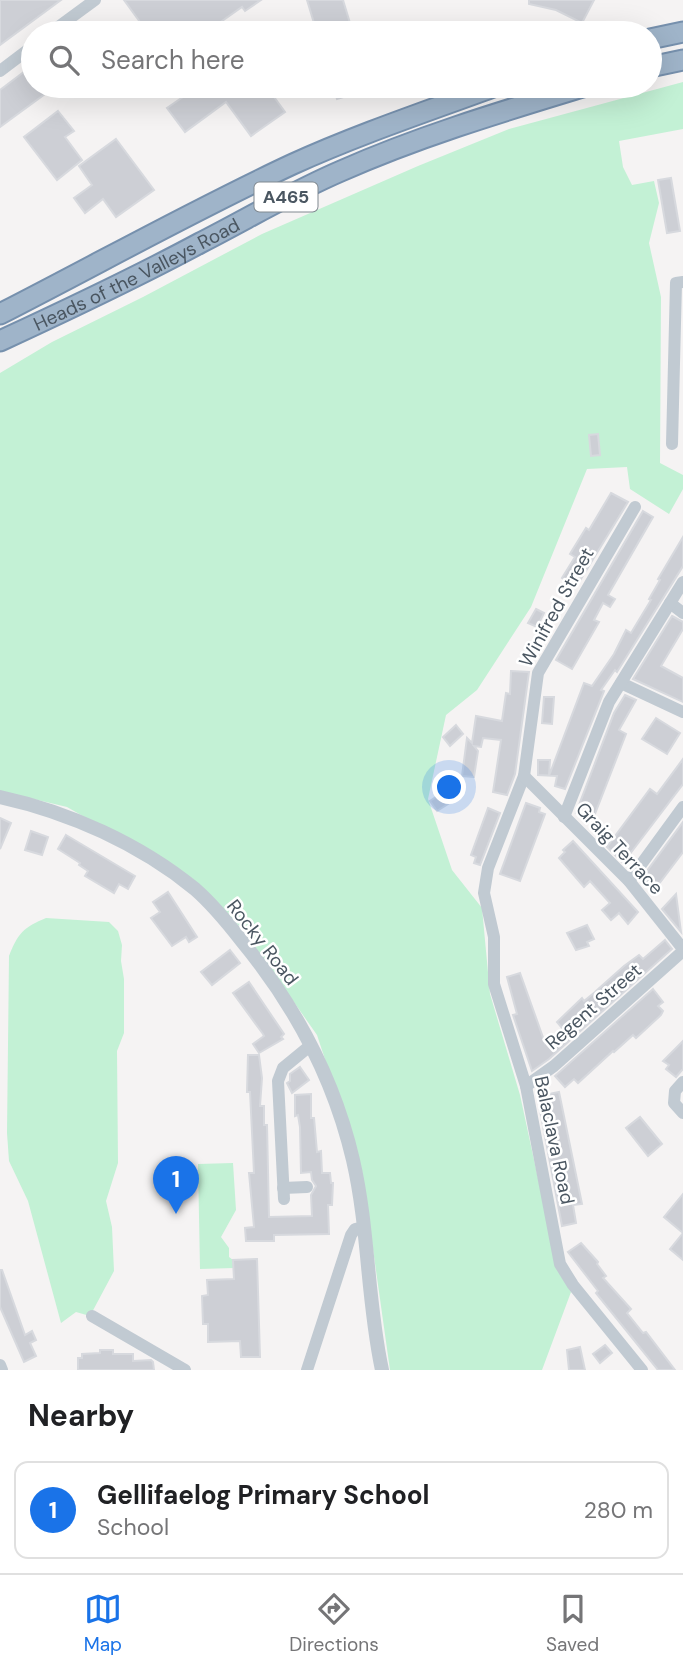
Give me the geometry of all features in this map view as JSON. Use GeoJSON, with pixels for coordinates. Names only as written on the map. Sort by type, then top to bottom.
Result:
{"type":"FeatureCollection","features":[{"type":"Feature","properties":{"kind":"highway"},"geometry":{"type":"LineString","coordinates":[[662,36],[683,32]]}},
{"type":"Feature","properties":{"kind":"highway"},"geometry":{"type":"LineString","coordinates":[[662,64],[683,60]]}},
{"type":"Feature","properties":{"kind":"highway","name":"Heads of the Valleys Road"},"geometry":{"type":"LineString","coordinates":[[0,314],[197,211],[295,164],[401,119],[461,98]]}},
{"type":"Feature","properties":{"kind":"highway","name":"Heads of the Valleys Road"},"geometry":{"type":"LineString","coordinates":[[0,341],[119,284],[262,208],[342,170],[417,141],[549,98]]}},
{"type":"Feature","properties":{"kind":"street"},"geometry":{"type":"LineString","coordinates":[[66,21],[95,0]]}},
{"type":"Feature","properties":{"kind":"street"},"geometry":{"type":"LineString","coordinates":[[0,71],[21,55]]}},
{"type":"Feature","properties":{"kind":"street"},"geometry":{"type":"LineString","coordinates":[[672,444],[680,282]]}},
{"type":"Feature","properties":{"kind":"street","name":"Winifred Street"},"geometry":{"type":"LineString","coordinates":[[484,893],[488,868],[524,776],[538,673],[635,507]]}},
{"type":"Feature","properties":{"kind":"street"},"geometry":{"type":"LineString","coordinates":[[564,817],[609,702],[683,582]]}},
{"type":"Feature","properties":{"kind":"street"},"geometry":{"type":"LineString","coordinates":[[670,603],[683,613]]}},
{"type":"Feature","properties":{"kind":"street"},"geometry":{"type":"LineString","coordinates":[[621,683],[683,712]]}},
{"type":"Feature","properties":{"kind":"street","name":"Graig Terrace"},"geometry":{"type":"LineString","coordinates":[[524,776],[629,881],[683,950]]}},
{"type":"Feature","properties":{"kind":"street","name":"Rocky Road"},"geometry":{"type":"LineString","coordinates":[[0,797],[52,810],[93,827],[173,873],[197,891],[253,954],[287,1004],[311,1045],[328,1082],[346,1133],[364,1227],[382,1370]]}},
{"type":"Feature","properties":{"kind":"street"},"geometry":{"type":"LineString","coordinates":[[629,881],[683,807]]}},
{"type":"Feature","properties":{"kind":"street","name":"Balaclava Road"},"geometry":{"type":"LineString","coordinates":[[484,893],[494,937],[494,984],[526,1086],[560,1264],[573,1285],[642,1370]]}},
{"type":"Feature","properties":{"kind":"street","name":"Regent Street"},"geometry":{"type":"LineString","coordinates":[[526,1086],[554,1066],[683,950]]}},
{"type":"Feature","properties":{"kind":"street"},"geometry":{"type":"LineString","coordinates":[[307,1187],[284,1193],[278,1081],[283,1068],[311,1045]]}},
{"type":"Feature","properties":{"kind":"street"},"geometry":{"type":"LineString","coordinates":[[683,1082],[675,1091],[674,1103],[683,1113]]}},
{"type":"Feature","properties":{"kind":"street"},"geometry":{"type":"LineString","coordinates":[[307,1370],[351,1235],[355,1229],[364,1227]]}},
{"type":"Feature","properties":{"kind":"street"},"geometry":{"type":"LineString","coordinates":[[92,1316],[185,1370]]}},
{"type":"Feature","properties":{"kind":"green space"},"geometry":{"type":"Polygon","coordinates":[[[683,82],[683,129],[619,141],[623,167],[632,185],[654,181],[659,203],[649,243],[661,297],[660,463],[683,475],[683,489],[669,514],[630,489],[627,467],[587,469],[531,607],[477,690],[446,715],[428,799],[452,870],[482,908],[490,994],[520,1095],[558,1271],[571,1292],[542,1370],[390,1370],[362,1171],[317,1035],[244,931],[193,879],[67,807],[0,791],[0,373],[52,342],[262,234],[418,166],[509,129],[624,98],[662,98],[662,88],[683,82]]]}},
{"type":"Feature","properties":{"kind":"green space"},"geometry":{"type":"Polygon","coordinates":[[[46,918],[109,922],[118,931],[122,945],[124,979],[124,1033],[117,1051],[118,1163],[106,1201],[112,1227],[114,1271],[90,1316],[76,1312],[61,1323],[28,1201],[9,1161],[7,1133],[9,956],[23,932],[32,924],[46,918]]]}},
{"type":"Feature","properties":{"kind":"green space"},"geometry":{"type":"Polygon","coordinates":[[[233,1163],[236,1210],[221,1237],[229,1248],[229,1257],[233,1260],[234,1268],[200,1269],[198,1164],[233,1163]]]}},
{"type":"Feature","properties":{"kind":"building"},"geometry":{"type":"Polygon","coordinates":[[[0,0],[61,0],[33,21],[21,21],[21,30],[0,45],[0,0]]]}},
{"type":"Feature","properties":{"kind":"building"},"geometry":{"type":"Polygon","coordinates":[[[124,0],[261,0],[245,11],[242,7],[222,21],[139,21],[124,0]]]}},
{"type":"Feature","properties":{"kind":"building"},"geometry":{"type":"Polygon","coordinates":[[[307,0],[343,0],[349,21],[313,21],[307,0]]]}},
{"type":"Feature","properties":{"kind":"building"},"geometry":{"type":"Polygon","coordinates":[[[529,0],[594,0],[583,21],[556,10],[529,4],[529,0]]]}},
{"type":"Feature","properties":{"kind":"building"},"geometry":{"type":"Polygon","coordinates":[[[21,74],[21,98],[40,98],[0,127],[0,90],[21,74]]]}},
{"type":"Feature","properties":{"kind":"building"},"geometry":{"type":"Polygon","coordinates":[[[182,98],[275,98],[285,112],[251,136],[226,102],[185,132],[167,108],[182,98]]]}},
{"type":"Feature","properties":{"kind":"building"},"geometry":{"type":"Polygon","coordinates":[[[58,111],[74,131],[65,137],[82,160],[57,180],[24,137],[58,111]]]}},
{"type":"Feature","properties":{"kind":"building"},"geometry":{"type":"Polygon","coordinates":[[[116,139],[154,190],[116,217],[103,199],[85,213],[74,198],[92,185],[79,166],[116,139]]]}},
{"type":"Feature","properties":{"kind":"building"},"geometry":{"type":"Polygon","coordinates":[[[671,178],[680,231],[667,233],[658,180],[671,178]]]}},
{"type":"Feature","properties":{"kind":"building"},"geometry":{"type":"Polygon","coordinates":[[[598,434],[600,455],[591,456],[589,435],[598,434]]]}},
{"type":"Feature","properties":{"kind":"building"},"geometry":{"type":"Polygon","coordinates":[[[611,493],[628,502],[576,587],[562,578],[575,557],[570,554],[586,528],[589,530],[611,493]]]}},
{"type":"Feature","properties":{"kind":"building"},"geometry":{"type":"Polygon","coordinates":[[[643,511],[653,517],[608,595],[615,599],[610,607],[603,603],[594,620],[599,622],[572,669],[556,660],[643,511]]]}},
{"type":"Feature","properties":{"kind":"building"},"geometry":{"type":"Polygon","coordinates":[[[683,537],[683,566],[617,672],[615,670],[601,690],[604,691],[565,789],[555,786],[557,776],[549,776],[584,683],[592,686],[614,654],[626,630],[631,633],[683,537]]]}},
{"type":"Feature","properties":{"kind":"building"},"geometry":{"type":"Polygon","coordinates":[[[536,609],[544,613],[537,627],[528,623],[536,609]]]}},
{"type":"Feature","properties":{"kind":"building"},"geometry":{"type":"Polygon","coordinates":[[[672,616],[683,622],[683,629],[661,666],[683,678],[683,702],[633,679],[672,616]]]}},
{"type":"Feature","properties":{"kind":"building"},"geometry":{"type":"Polygon","coordinates":[[[511,671],[529,672],[515,774],[507,795],[493,792],[501,740],[483,738],[481,747],[474,746],[478,751],[474,777],[462,776],[467,738],[472,743],[476,716],[502,721],[506,693],[510,694],[511,671]]]}},
{"type":"Feature","properties":{"kind":"building"},"geometry":{"type":"Polygon","coordinates":[[[625,695],[636,700],[619,730],[626,734],[593,819],[576,813],[614,713],[625,695]]]}},
{"type":"Feature","properties":{"kind":"building"},"geometry":{"type":"Polygon","coordinates":[[[544,697],[554,697],[552,724],[542,723],[544,697]]]}},
{"type":"Feature","properties":{"kind":"building"},"geometry":{"type":"Polygon","coordinates":[[[656,718],[680,733],[667,754],[642,739],[656,718]]]}},
{"type":"Feature","properties":{"kind":"building"},"geometry":{"type":"Polygon","coordinates":[[[456,725],[463,734],[450,746],[443,737],[456,725]]]}},
{"type":"Feature","properties":{"kind":"building"},"geometry":{"type":"Polygon","coordinates":[[[683,759],[683,784],[623,863],[607,847],[650,789],[657,794],[683,759]]]}},
{"type":"Feature","properties":{"kind":"building"},"geometry":{"type":"Polygon","coordinates":[[[538,760],[550,760],[549,776],[538,775],[538,760]]]}},
{"type":"Feature","properties":{"kind":"building"},"geometry":{"type":"Polygon","coordinates":[[[440,794],[448,804],[437,811],[430,801],[440,794]]]}},
{"type":"Feature","properties":{"kind":"building"},"geometry":{"type":"Polygon","coordinates":[[[526,803],[540,808],[539,812],[545,814],[520,881],[500,874],[526,803]]]}},
{"type":"Feature","properties":{"kind":"building"},"geometry":{"type":"Polygon","coordinates":[[[488,808],[500,813],[480,865],[474,863],[476,857],[471,855],[488,808]]]}},
{"type":"Feature","properties":{"kind":"building"},"geometry":{"type":"Polygon","coordinates":[[[0,818],[11,823],[0,849],[0,818]]]}},
{"type":"Feature","properties":{"kind":"building"},"geometry":{"type":"Polygon","coordinates":[[[683,822],[683,852],[655,889],[641,879],[683,822]]]}},
{"type":"Feature","properties":{"kind":"building"},"geometry":{"type":"Polygon","coordinates":[[[31,831],[48,837],[42,855],[25,850],[31,831]]]}},
{"type":"Feature","properties":{"kind":"building"},"geometry":{"type":"Polygon","coordinates":[[[66,835],[135,876],[128,889],[119,884],[114,893],[85,876],[88,871],[79,865],[80,863],[58,849],[66,835]]]}},
{"type":"Feature","properties":{"kind":"building"},"geometry":{"type":"Polygon","coordinates":[[[573,841],[638,912],[628,924],[619,913],[611,920],[602,910],[610,903],[590,881],[584,887],[559,858],[573,841]]]}},
{"type":"Feature","properties":{"kind":"building"},"geometry":{"type":"Polygon","coordinates":[[[168,892],[197,937],[189,942],[186,937],[172,946],[151,918],[160,912],[153,902],[168,892]]]}},
{"type":"Feature","properties":{"kind":"building"},"geometry":{"type":"Polygon","coordinates":[[[676,894],[681,932],[662,909],[676,894]]]}},
{"type":"Feature","properties":{"kind":"building"},"geometry":{"type":"Polygon","coordinates":[[[587,925],[594,939],[587,942],[589,946],[576,950],[567,933],[587,925]]]}},
{"type":"Feature","properties":{"kind":"building"},"geometry":{"type":"Polygon","coordinates":[[[665,940],[672,949],[549,1059],[532,1071],[513,1015],[517,1014],[507,977],[520,973],[545,1043],[563,1029],[557,1022],[582,998],[584,1001],[595,992],[598,995],[596,991],[624,966],[639,955],[643,959],[665,940]]]}},
{"type":"Feature","properties":{"kind":"building"},"geometry":{"type":"Polygon","coordinates":[[[230,950],[240,963],[212,985],[201,972],[230,950]]]}},
{"type":"Feature","properties":{"kind":"building"},"geometry":{"type":"Polygon","coordinates":[[[249,982],[284,1034],[281,1037],[283,1039],[259,1053],[253,1044],[264,1036],[233,993],[249,982]]]}},
{"type":"Feature","properties":{"kind":"building"},"geometry":{"type":"Polygon","coordinates":[[[653,989],[663,1002],[658,1006],[663,1011],[661,1015],[636,1038],[633,1035],[613,1051],[578,1083],[574,1079],[565,1087],[555,1076],[653,989]]]}},
{"type":"Feature","properties":{"kind":"building"},"geometry":{"type":"Polygon","coordinates":[[[683,1041],[683,1069],[676,1077],[666,1069],[669,1065],[663,1061],[683,1041]]]}},
{"type":"Feature","properties":{"kind":"building"},"geometry":{"type":"Polygon","coordinates":[[[248,1055],[259,1055],[262,1078],[260,1106],[264,1106],[264,1125],[267,1125],[269,1217],[312,1216],[311,1195],[316,1186],[311,1172],[301,1173],[300,1127],[298,1115],[295,1116],[295,1095],[311,1094],[311,1118],[314,1118],[317,1152],[321,1151],[322,1173],[330,1173],[333,1183],[332,1205],[328,1205],[329,1234],[274,1235],[274,1241],[246,1241],[245,1228],[254,1227],[249,1173],[254,1173],[250,1092],[247,1092],[248,1055]]]}},
{"type":"Feature","properties":{"kind":"building"},"geometry":{"type":"Polygon","coordinates":[[[300,1067],[309,1080],[292,1093],[287,1083],[290,1081],[290,1074],[300,1067]]]}},
{"type":"Feature","properties":{"kind":"building"},"geometry":{"type":"Polygon","coordinates":[[[559,1092],[582,1204],[573,1205],[576,1223],[562,1226],[539,1096],[559,1092]]]}},
{"type":"Feature","properties":{"kind":"building"},"geometry":{"type":"Polygon","coordinates":[[[640,1117],[662,1144],[648,1156],[626,1128],[640,1117]]]}},
{"type":"Feature","properties":{"kind":"building"},"geometry":{"type":"Polygon","coordinates":[[[683,1194],[683,1233],[664,1217],[683,1194]]]}},
{"type":"Feature","properties":{"kind":"building"},"geometry":{"type":"Polygon","coordinates":[[[683,1233],[683,1260],[670,1249],[683,1233]]]}},
{"type":"Feature","properties":{"kind":"building"},"geometry":{"type":"Polygon","coordinates":[[[581,1243],[598,1262],[606,1276],[603,1278],[631,1309],[627,1313],[643,1333],[646,1332],[675,1370],[658,1370],[596,1293],[598,1291],[568,1252],[581,1243]]]}},
{"type":"Feature","properties":{"kind":"building"},"geometry":{"type":"Polygon","coordinates":[[[257,1259],[260,1357],[241,1357],[240,1341],[208,1342],[208,1324],[203,1324],[202,1296],[208,1295],[207,1280],[234,1279],[233,1260],[257,1259]]]}},
{"type":"Feature","properties":{"kind":"building"},"geometry":{"type":"Polygon","coordinates":[[[0,1270],[25,1335],[32,1331],[36,1340],[30,1343],[36,1356],[24,1362],[0,1307],[0,1270]]]}},
{"type":"Feature","properties":{"kind":"building"},"geometry":{"type":"Polygon","coordinates":[[[605,1345],[612,1353],[600,1363],[593,1354],[605,1345]]]}},
{"type":"Feature","properties":{"kind":"building"},"geometry":{"type":"Polygon","coordinates":[[[580,1347],[585,1370],[569,1370],[567,1350],[580,1347]]]}},
{"type":"Feature","properties":{"kind":"building"},"geometry":{"type":"Polygon","coordinates":[[[100,1350],[113,1350],[113,1354],[133,1354],[133,1361],[151,1360],[154,1370],[78,1370],[78,1358],[82,1358],[82,1354],[100,1353],[100,1350]]]}},
{"type":"Feature","properties":{"kind":"place","name":"Gellifaelog Primary School"},"geometry":{"type":"Point","coordinates":[176,1214]}}]}
